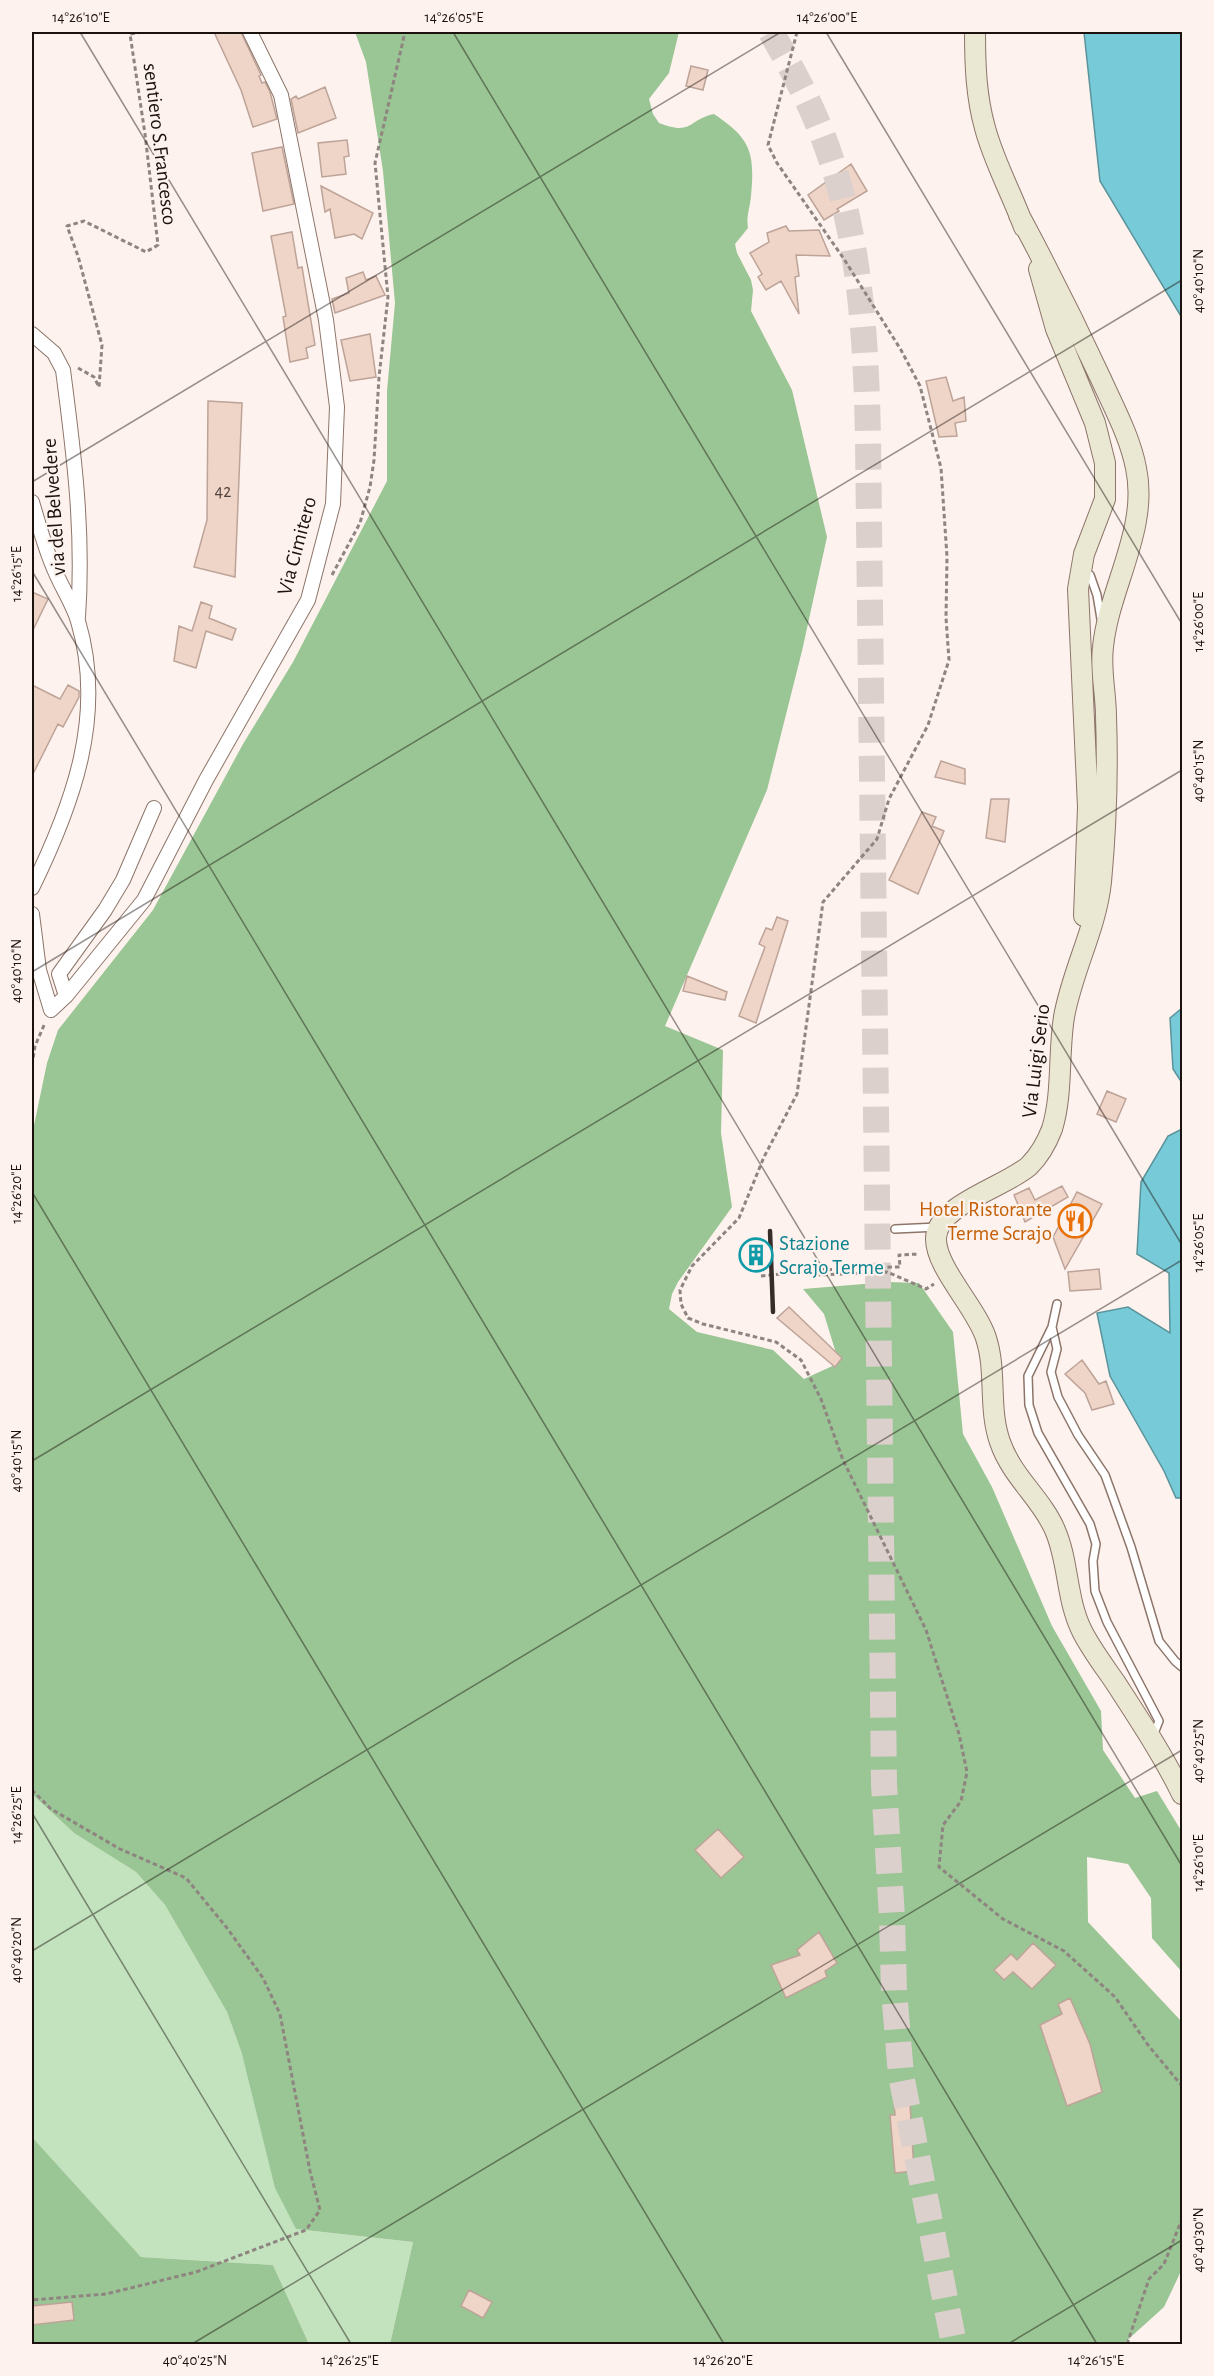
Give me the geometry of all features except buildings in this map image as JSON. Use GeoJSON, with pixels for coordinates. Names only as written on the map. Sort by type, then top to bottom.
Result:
{"type":"FeatureCollection","features":[{"type":"Feature","properties":{"kind":"main road"},"geometry":{"type":"LineString","coordinates":[[975,32],[978,97],[984,128],[1039,269],[1056,329],[1095,423],[1105,463],[1105,499],[1084,554],[1078,589],[1088,807],[1082,954]]}},
{"type":"Feature","properties":{"kind":"main road","name":"Via Luigi Serio"},"geometry":{"type":"LineString","coordinates":[[939,1227],[943,1218],[960,1205],[1009,1180],[1032,1163],[1049,1137],[1058,1109],[1060,1045],[1067,997],[1094,918],[1101,875],[1106,718],[1102,649],[1110,609],[1136,519],[1139,485],[1136,465],[1122,427],[1078,330],[1019,215]]}},
{"type":"Feature","properties":{"kind":"main road"},"geometry":{"type":"LineString","coordinates":[[939,1227],[936,1234],[938,1253],[977,1316],[987,1342],[992,1373],[993,1419],[1001,1445],[1014,1472],[1054,1527],[1063,1553],[1073,1608],[1082,1632],[1166,1760],[1182,1794]]}},
{"type":"Feature","properties":{"kind":"street","name":"Via Cimitero"},"geometry":{"type":"LineString","coordinates":[[51,1010],[66,996],[144,900],[206,780],[308,600],[333,504],[337,407],[326,320],[281,95],[250,32]]}},
{"type":"Feature","properties":{"kind":"street","name":"via del Belvedere"},"geometry":{"type":"LineString","coordinates":[[32,334],[54,353],[63,370],[81,529],[78,619]]}},
{"type":"Feature","properties":{"kind":"street"},"geometry":{"type":"LineString","coordinates":[[32,502],[54,569],[78,619],[86,656],[90,704],[84,748],[55,840],[32,888]]}},
{"type":"Feature","properties":{"kind":"street"},"geometry":{"type":"LineString","coordinates":[[66,996],[58,974],[105,910],[123,880],[154,808]]}},
{"type":"Feature","properties":{"kind":"street"},"geometry":{"type":"LineString","coordinates":[[32,914],[39,970],[51,1010]]}},
{"type":"Feature","properties":{"kind":"lane"},"geometry":{"type":"LineString","coordinates":[[1090,576],[1097,595],[1101,619],[1102,649]]}},
{"type":"Feature","properties":{"kind":"lane"},"geometry":{"type":"LineString","coordinates":[[895,1229],[939,1227]]}},
{"type":"Feature","properties":{"kind":"lane"},"geometry":{"type":"LineString","coordinates":[[1057,1304],[1053,1327],[1028,1376],[1029,1405],[1038,1433],[1090,1524],[1096,1544],[1092,1561],[1095,1591],[1107,1622],[1159,1721],[1152,1738]]}},
{"type":"Feature","properties":{"kind":"lane"},"geometry":{"type":"LineString","coordinates":[[1053,1327],[1057,1349],[1051,1372],[1058,1397],[1078,1435],[1105,1475],[1131,1547],[1159,1641],[1182,1667]]}},
{"type":"Feature","properties":{"kind":"path","name":"sentiero S.Francesco"},"geometry":{"type":"LineString","coordinates":[[60,364],[82,369],[94,377],[99,387],[102,345],[68,226],[84,221],[146,252],[158,245],[146,134],[130,34],[144,32]]}},
{"type":"Feature","properties":{"kind":"path"},"geometry":{"type":"LineString","coordinates":[[332,575],[360,523],[374,460],[379,376],[388,297],[375,163],[405,32]]}},
{"type":"Feature","properties":{"kind":"path"},"geometry":{"type":"LineString","coordinates":[[797,32],[768,145],[777,163],[850,269],[901,350],[920,386],[940,468],[947,557],[946,618],[949,660],[928,725],[889,799],[877,839],[823,902],[797,1094],[764,1157],[739,1218],[692,1266],[680,1290],[681,1304],[688,1318],[703,1324],[776,1342],[801,1359],[821,1399],[843,1460],[926,1630],[959,1734],[967,1772],[961,1801],[943,1825],[939,1868],[1004,1919],[1064,1951],[1114,1997],[1148,2045],[1182,2086]]}},
{"type":"Feature","properties":{"kind":"path"},"geometry":{"type":"LineString","coordinates":[[32,1065],[35,1046],[51,1010]]}},
{"type":"Feature","properties":{"kind":"path"},"geometry":{"type":"LineString","coordinates":[[761,1276],[820,1270],[900,1267],[899,1255],[921,1254]]}},
{"type":"Feature","properties":{"kind":"path"},"geometry":{"type":"LineString","coordinates":[[820,1270],[820,1275],[887,1272],[926,1289],[951,1275]]}},
{"type":"Feature","properties":{"kind":"path"},"geometry":{"type":"LineString","coordinates":[[32,1790],[51,1809],[120,1849],[186,1878],[227,1928],[263,1978],[280,2014],[310,2171],[320,2210],[306,2230],[196,2272],[106,2294],[32,2300]]}},
{"type":"Feature","properties":{"kind":"path"},"geometry":{"type":"LineString","coordinates":[[1127,2344],[1149,2279],[1164,2265],[1182,2219]]}},
{"type":"Feature","properties":{"kind":"green space"},"geometry":{"type":"Polygon","coordinates":[[[355,32],[679,32],[669,73],[649,99],[653,114],[659,123],[678,128],[689,126],[714,114],[743,139],[751,157],[752,181],[748,228],[735,244],[737,253],[751,280],[753,290],[751,311],[792,390],[827,537],[802,651],[767,790],[665,1026],[723,1050],[721,1133],[732,1207],[678,1282],[672,1294],[669,1309],[697,1332],[773,1350],[804,1379],[839,1363],[824,1314],[803,1289],[888,1282],[919,1283],[953,1332],[963,1434],[992,1487],[1052,1626],[1101,1711],[1103,1750],[1135,1798],[1157,1791],[1182,1832],[1182,1972],[1152,1938],[1151,1898],[1128,1864],[1087,1857],[1088,1922],[1182,2022],[1182,2269],[1164,2307],[1123,2344],[390,2344],[413,2242],[296,2229],[275,2188],[242,2054],[227,2012],[165,1905],[136,1872],[74,1833],[32,1794],[32,1135],[47,1063],[58,1030],[153,910],[243,744],[293,662],[387,481],[387,391],[395,303],[383,171],[366,62],[355,32]]]}},
{"type":"Feature","properties":{"kind":"green space"},"geometry":{"type":"Polygon","coordinates":[[[32,1794],[74,1833],[136,1872],[165,1905],[227,2012],[296,2229],[413,2242],[390,2344],[309,2344],[273,2265],[141,2257],[32,2137],[32,1794]]]}},
{"type":"Feature","properties":{"kind":"green space"},"geometry":{"type":"Polygon","coordinates":[[[32,2137],[141,2257],[273,2265],[309,2344],[32,2344],[32,2137]]]}},
{"type":"Feature","properties":{"kind":"water"},"geometry":{"type":"Polygon","coordinates":[[[1084,32],[1182,32],[1182,318],[1100,181],[1084,32]]]}},
{"type":"Feature","properties":{"kind":"water"},"geometry":{"type":"Polygon","coordinates":[[[1182,1008],[1182,1083],[1173,1069],[1170,1018],[1182,1008]]]}},
{"type":"Feature","properties":{"kind":"water"},"geometry":{"type":"Polygon","coordinates":[[[1182,1129],[1182,1498],[1176,1498],[1164,1471],[1110,1376],[1097,1313],[1128,1307],[1170,1333],[1169,1273],[1137,1254],[1141,1182],[1168,1136],[1182,1129]]]}},
{"type":"Feature","properties":{"kind":"tunnel"},"geometry":{"type":"LineString","coordinates":[[771,32],[811,108],[835,171],[853,246],[863,322],[868,439],[884,1784],[894,1991],[901,2075],[954,2344]]}},
{"type":"Feature","properties":{"kind":"railway"},"geometry":{"type":"LineString","coordinates":[[770,1231],[773,1312]]}},
{"type":"Feature","properties":{"kind":"place","name":"Hotel Ristorante Terme Scrajo"},"geometry":{"type":"Point","coordinates":[1075,1221]}},
{"type":"Feature","properties":{"kind":"place","name":"Stazione Scrajo Terme"},"geometry":{"type":"Point","coordinates":[756,1255]}}]}
